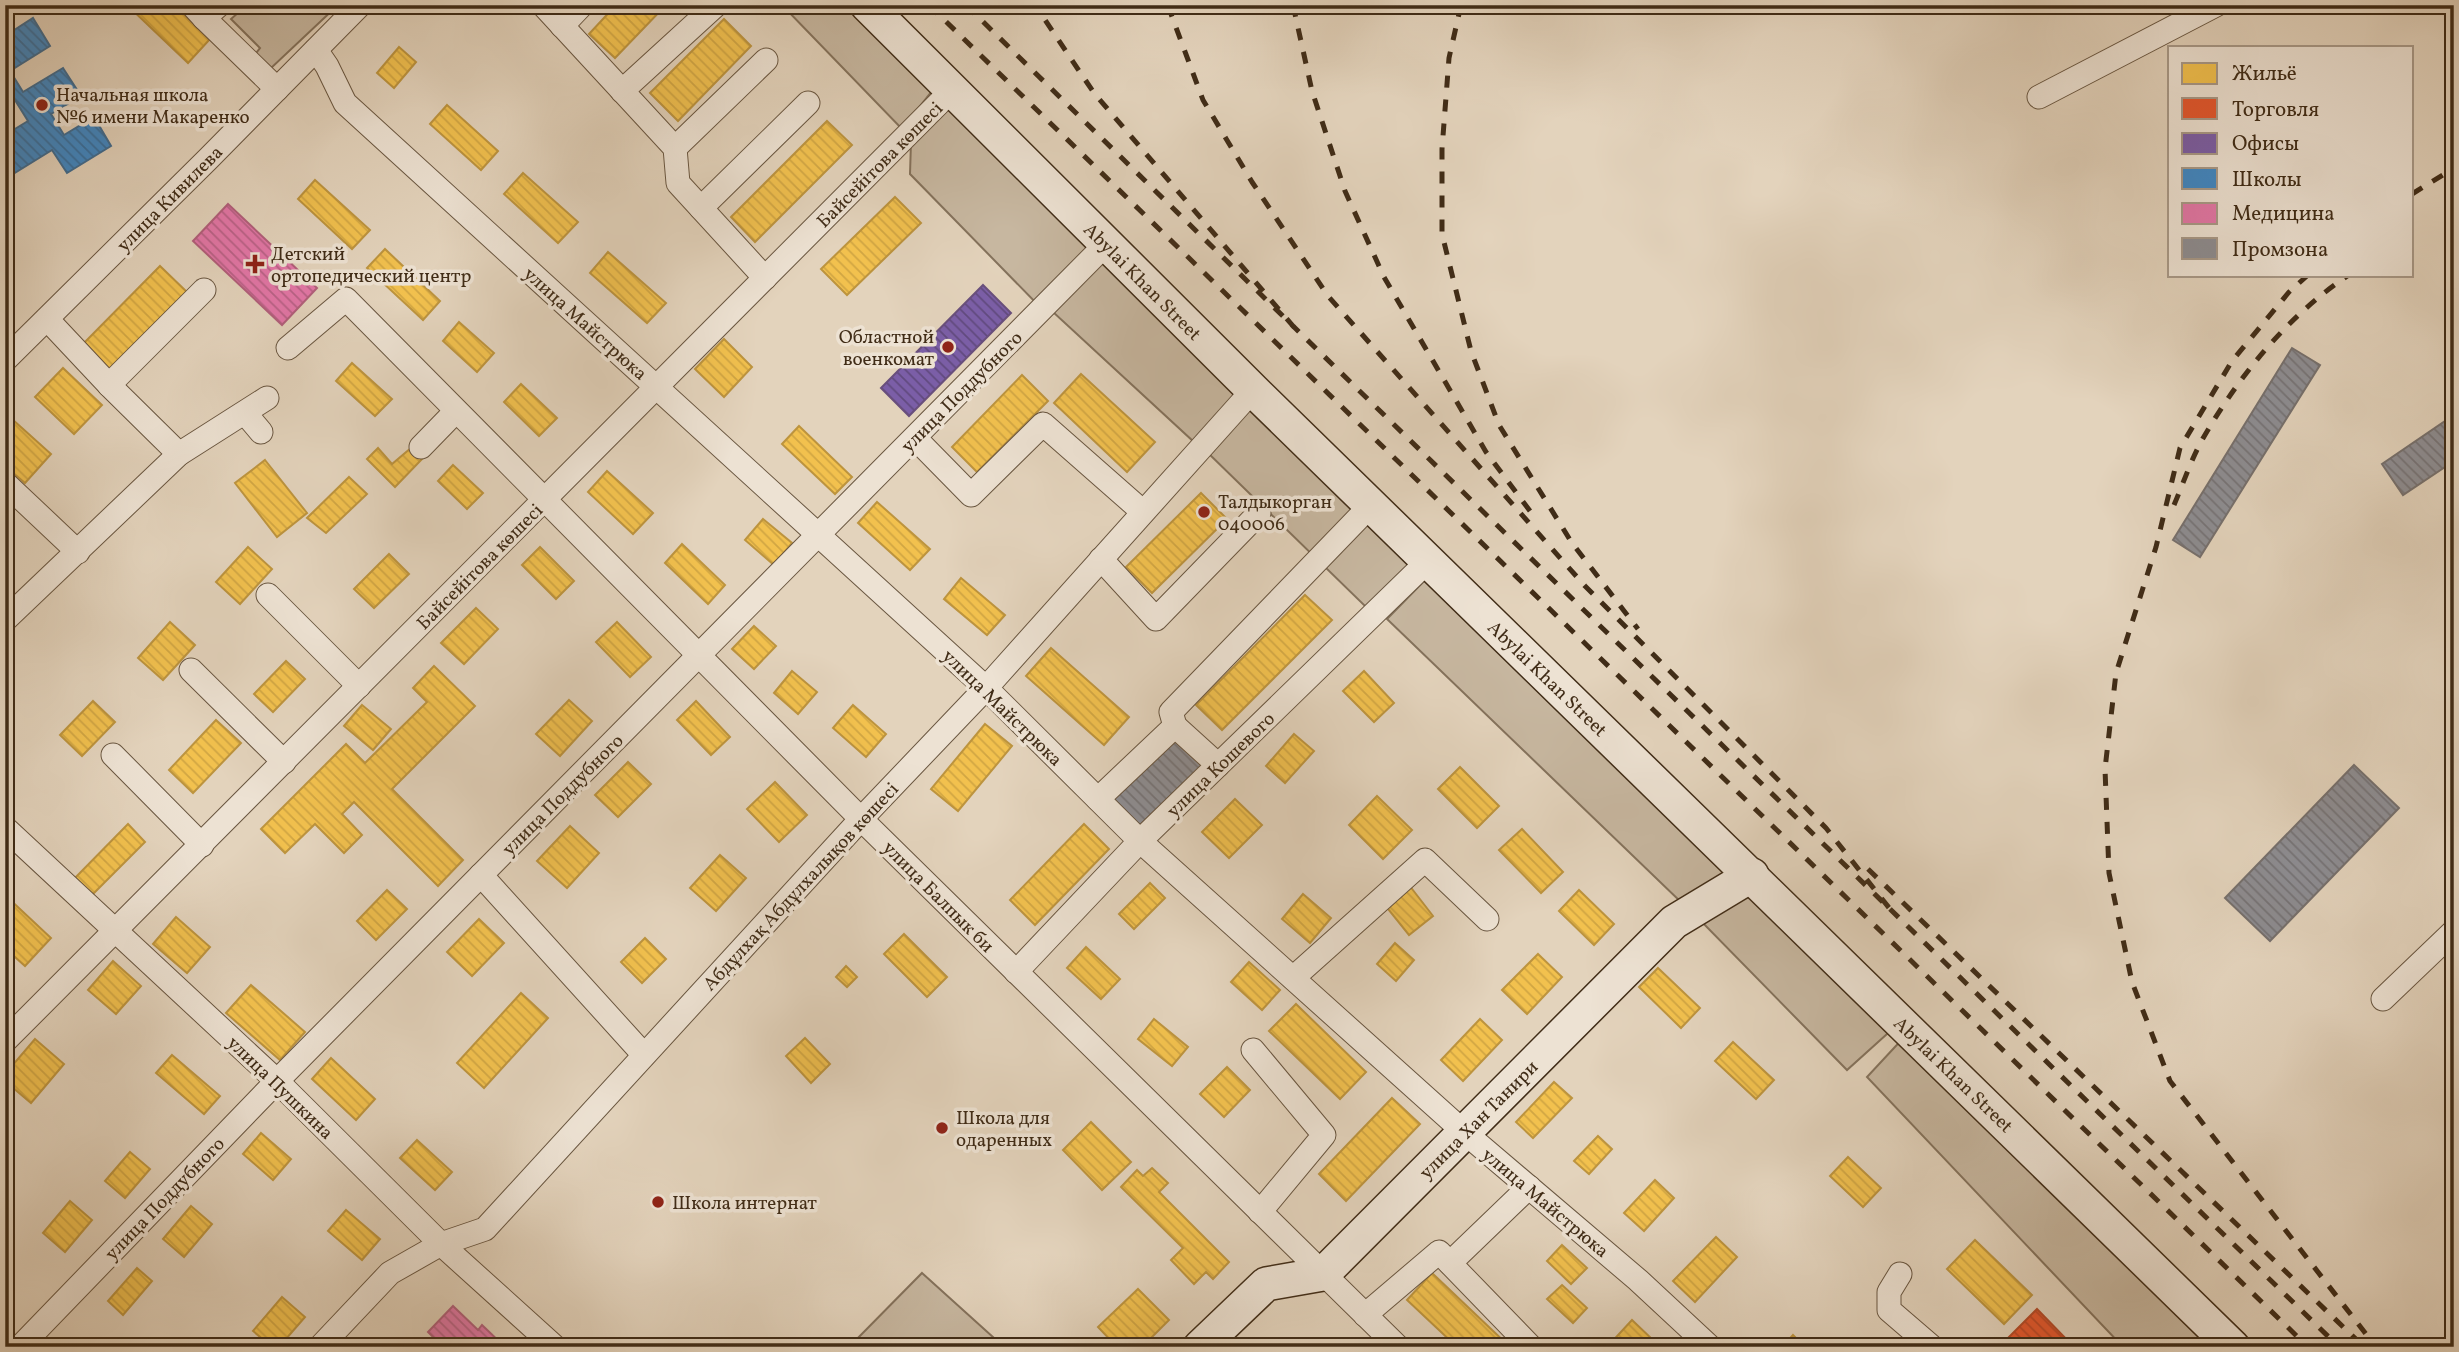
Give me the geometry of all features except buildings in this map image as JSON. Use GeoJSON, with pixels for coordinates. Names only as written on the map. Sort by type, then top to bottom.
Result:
{"type":"FeatureCollection","features":[{"type":"Feature","properties":{"kind":"main road","name":"Abylai Khan Street"},"geometry":{"type":"LineString","coordinates":[[867,5],[1253,390],[2233,1347]]}},
{"type":"Feature","properties":{"kind":"main road","name":"улица Хан Танири"},"geometry":{"type":"LineString","coordinates":[[1323,1274],[1675,922],[1752,876]]}},
{"type":"Feature","properties":{"kind":"main road"},"geometry":{"type":"LineString","coordinates":[[1200,1347],[1266,1284],[1323,1274]]}},
{"type":"Feature","properties":{"kind":"street","name":"улица Кивилева"},"geometry":{"type":"LineString","coordinates":[[5,360],[360,5]]}},
{"type":"Feature","properties":{"kind":"street"},"geometry":{"type":"LineString","coordinates":[[543,5],[675,148],[678,183],[765,278]]}},
{"type":"Feature","properties":{"kind":"street"},"geometry":{"type":"LineString","coordinates":[[562,26],[582,5]]}},
{"type":"Feature","properties":{"kind":"street"},"geometry":{"type":"LineString","coordinates":[[622,91],[716,5]]}},
{"type":"Feature","properties":{"kind":"street"},"geometry":{"type":"LineString","coordinates":[[2039,97],[2216,5]]}},
{"type":"Feature","properties":{"kind":"street"},"geometry":{"type":"LineString","coordinates":[[205,10],[277,89]]}},
{"type":"Feature","properties":{"kind":"street","name":"улица Майстрюка"},"geometry":{"type":"LineString","coordinates":[[316,50],[345,103],[986,688],[1140,841],[1464,1132],[1638,1280],[1710,1347]]}},
{"type":"Feature","properties":{"kind":"street"},"geometry":{"type":"LineString","coordinates":[[675,148],[766,60]]}},
{"type":"Feature","properties":{"kind":"street","name":"Байсейітова көшесі"},"geometry":{"type":"LineString","coordinates":[[5,1041],[952,90]]}},
{"type":"Feature","properties":{"kind":"street"},"geometry":{"type":"LineString","coordinates":[[701,208],[808,103]]}},
{"type":"Feature","properties":{"kind":"street","name":"улица Поддубного"},"geometry":{"type":"LineString","coordinates":[[20,1347],[276,1081],[1106,244]]}},
{"type":"Feature","properties":{"kind":"street"},"geometry":{"type":"LineString","coordinates":[[109,385],[204,290]]}},
{"type":"Feature","properties":{"kind":"street","name":"улица Балпык би"},"geometry":{"type":"LineString","coordinates":[[288,348],[346,299],[860,819],[1398,1347]]}},
{"type":"Feature","properties":{"kind":"street"},"geometry":{"type":"LineString","coordinates":[[47,319],[109,385],[180,454]]}},
{"type":"Feature","properties":{"kind":"street","name":"Абдұлхақ Абдұлхалықов көшесі"},"geometry":{"type":"LineString","coordinates":[[320,1347],[390,1273],[441,1244],[485,1229],[860,819],[986,688],[1253,390]]}},
{"type":"Feature","properties":{"kind":"street"},"geometry":{"type":"LineString","coordinates":[[10,606],[78,552],[180,454],[267,398]]}},
{"type":"Feature","properties":{"kind":"street"},"geometry":{"type":"LineString","coordinates":[[421,447],[456,411]]}},
{"type":"Feature","properties":{"kind":"street"},"geometry":{"type":"LineString","coordinates":[[245,413],[261,432]]}},
{"type":"Feature","properties":{"kind":"street"},"geometry":{"type":"LineString","coordinates":[[915,438],[971,495],[1043,424],[1143,512]]}},
{"type":"Feature","properties":{"kind":"street"},"geometry":{"type":"LineString","coordinates":[[5,483],[78,552]]}},
{"type":"Feature","properties":{"kind":"street"},"geometry":{"type":"LineString","coordinates":[[1218,765],[1175,726],[1171,712],[1371,505]]}},
{"type":"Feature","properties":{"kind":"street"},"geometry":{"type":"LineString","coordinates":[[1101,559],[1156,619],[1259,513]]}},
{"type":"Feature","properties":{"kind":"street","name":"улица Кошевого"},"geometry":{"type":"LineString","coordinates":[[1016,972],[1140,841],[1428,561]]}},
{"type":"Feature","properties":{"kind":"street"},"geometry":{"type":"LineString","coordinates":[[268,595],[359,686]]}},
{"type":"Feature","properties":{"kind":"street"},"geometry":{"type":"LineString","coordinates":[[191,670],[284,762]]}},
{"type":"Feature","properties":{"kind":"street"},"geometry":{"type":"LineString","coordinates":[[1098,799],[1175,726]]}},
{"type":"Feature","properties":{"kind":"street"},"geometry":{"type":"LineString","coordinates":[[113,755],[202,845]]}},
{"type":"Feature","properties":{"kind":"street","name":"улица Пушкина"},"geometry":{"type":"LineString","coordinates":[[5,828],[276,1081],[441,1244],[555,1347]]}},
{"type":"Feature","properties":{"kind":"street"},"geometry":{"type":"LineString","coordinates":[[1293,978],[1425,860],[1487,919]]}},
{"type":"Feature","properties":{"kind":"street"},"geometry":{"type":"LineString","coordinates":[[481,875],[644,1055]]}},
{"type":"Feature","properties":{"kind":"street"},"geometry":{"type":"LineString","coordinates":[[2383,999],[2454,931]]}},
{"type":"Feature","properties":{"kind":"street"},"geometry":{"type":"LineString","coordinates":[[1253,1050],[1324,1135],[1260,1212]]}},
{"type":"Feature","properties":{"kind":"street"},"geometry":{"type":"LineString","coordinates":[[1450,1263],[1529,1187]]}},
{"type":"Feature","properties":{"kind":"street"},"geometry":{"type":"LineString","coordinates":[[1365,1315],[1439,1252],[1531,1347]]}},
{"type":"Feature","properties":{"kind":"street"},"geometry":{"type":"LineString","coordinates":[[1900,1274],[1889,1292],[1889,1310],[1931,1347]]}},
{"type":"Feature","properties":{"kind":"shaded area"},"geometry":{"type":"Polygon","coordinates":[[[247,5],[338,5],[269,70],[253,57],[260,48],[231,19],[247,5]]]}},
{"type":"Feature","properties":{"kind":"shaded area"},"geometry":{"type":"Polygon","coordinates":[[[782,5],[852,5],[935,87],[902,129],[782,5]]]}},
{"type":"Feature","properties":{"kind":"shaded area"},"geometry":{"type":"Polygon","coordinates":[[[952,101],[1098,243],[1042,309],[910,174],[911,142],[952,101]]]}},
{"type":"Feature","properties":{"kind":"shaded area"},"geometry":{"type":"Polygon","coordinates":[[[1106,253],[1244,388],[1194,442],[1053,312],[1106,253]]]}},
{"type":"Feature","properties":{"kind":"shaded area"},"geometry":{"type":"Polygon","coordinates":[[[1256,402],[1419,562],[1366,607],[1206,451],[1256,402]]]}},
{"type":"Feature","properties":{"kind":"shaded area"},"geometry":{"type":"Polygon","coordinates":[[[1429,576],[1735,873],[1684,905],[1387,619],[1429,576]]]}},
{"type":"Feature","properties":{"kind":"shaded area"},"geometry":{"type":"Polygon","coordinates":[[[1753,886],[1897,1025],[1847,1070],[1697,917],[1753,886]]]}},
{"type":"Feature","properties":{"kind":"shaded area"},"geometry":{"type":"Polygon","coordinates":[[[1907,1034],[2224,1347],[2123,1347],[1867,1077],[1907,1034]]]}},
{"type":"Feature","properties":{"kind":"shaded area"},"geometry":{"type":"Polygon","coordinates":[[[922,1273],[1004,1347],[849,1347],[922,1273]]]}},
{"type":"Feature","properties":{"kind":"railway"},"geometry":{"type":"LineString","coordinates":[[929,5],[2308,1347]]}},
{"type":"Feature","properties":{"kind":"railway"},"geometry":{"type":"LineString","coordinates":[[966,5],[1293,326],[1094,93],[1035,5]]}},
{"type":"Feature","properties":{"kind":"railway"},"geometry":{"type":"LineString","coordinates":[[1169,5],[1203,100],[1252,182],[1328,296],[1585,586],[1826,828],[1890,909],[1293,326]]}},
{"type":"Feature","properties":{"kind":"railway"},"geometry":{"type":"LineString","coordinates":[[1293,5],[1312,91],[1345,191],[1384,277],[1486,452],[1530,511]]}},
{"type":"Feature","properties":{"kind":"railway"},"geometry":{"type":"LineString","coordinates":[[1461,5],[1449,58],[1442,149],[1442,234],[1471,351],[1499,425],[1572,543],[1638,629]]}},
{"type":"Feature","properties":{"kind":"railway"},"geometry":{"type":"LineString","coordinates":[[2414,193],[2454,168]]}},
{"type":"Feature","properties":{"kind":"railway"},"geometry":{"type":"LineString","coordinates":[[2307,276],[2289,292],[2232,361],[2180,448],[2156,547],[2116,673],[2105,769],[2109,873],[2132,982],[2170,1081],[2376,1347]]}},
{"type":"Feature","properties":{"kind":"railway"},"geometry":{"type":"LineString","coordinates":[[2174,505],[2202,440],[2248,371],[2285,328],[2348,276]]}},
{"type":"Feature","properties":{"kind":"railway"},"geometry":{"type":"LineString","coordinates":[[1868,869],[2364,1347]]}},
{"type":"Feature","properties":{"kind":"railway"},"geometry":{"type":"LineString","coordinates":[[1890,909],[2339,1347]]}},
{"type":"Feature","properties":{"kind":"place","name":"Начальная школа №6 имени Макаренко"},"geometry":{"type":"Point","coordinates":[42,105]}},
{"type":"Feature","properties":{"kind":"place","name":"Детский ортопедический центр"},"geometry":{"type":"Point","coordinates":[255,264]}},
{"type":"Feature","properties":{"kind":"place","name":"Областной военкомат"},"geometry":{"type":"Point","coordinates":[948,347]}},
{"type":"Feature","properties":{"kind":"place","name":"Талдыкорган 040006"},"geometry":{"type":"Point","coordinates":[1204,512]}},
{"type":"Feature","properties":{"kind":"place","name":"Школа для одаренных"},"geometry":{"type":"Point","coordinates":[942,1128]}},
{"type":"Feature","properties":{"kind":"place","name":"Школа интернат"},"geometry":{"type":"Point","coordinates":[658,1202]}}]}
